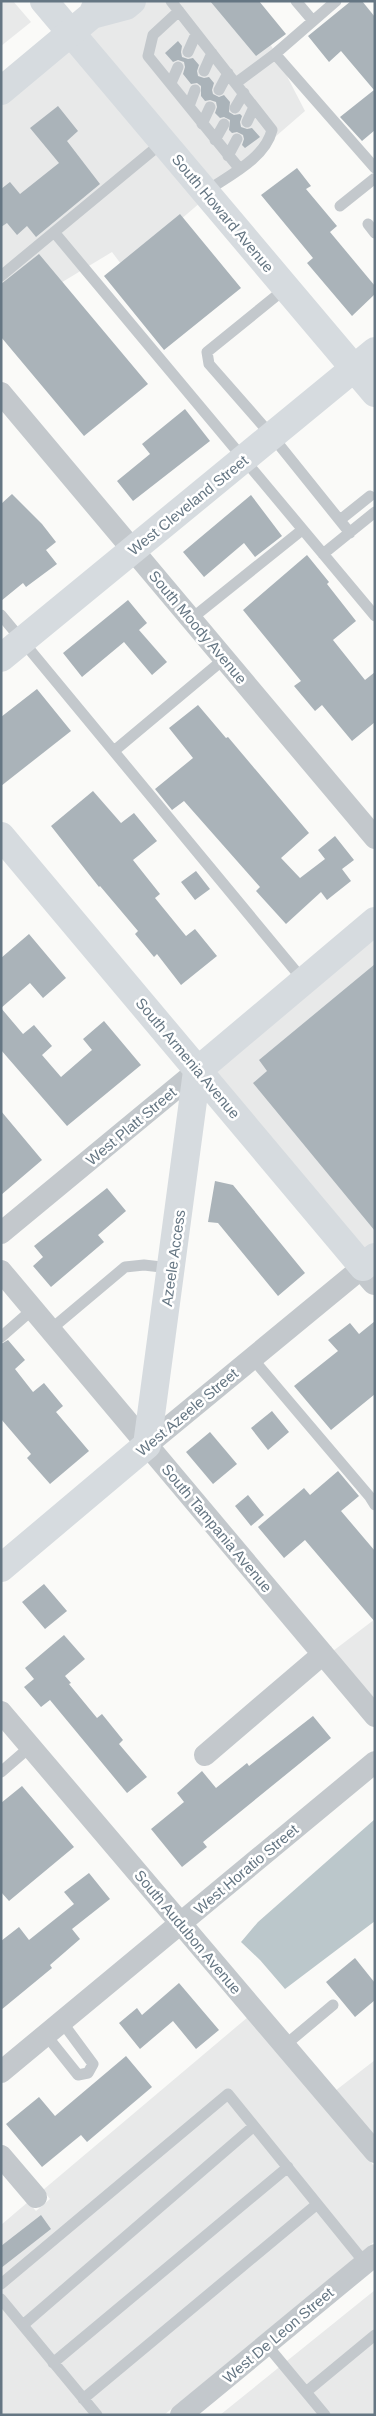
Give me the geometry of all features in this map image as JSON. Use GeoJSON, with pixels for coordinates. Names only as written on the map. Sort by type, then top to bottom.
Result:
{"type":"FeatureCollection","features":[{"type":"Feature","properties":{"kind":"main road","name":"South Howard Avenue"},"geometry":{"type":"LineString","coordinates":[[44,1],[375,393]]}},
{"type":"Feature","properties":{"kind":"main road"},"geometry":{"type":"LineString","coordinates":[[1,91],[71,34],[95,8],[126,6],[132,1]]}},
{"type":"Feature","properties":{"kind":"main road","name":"West Cleveland Street"},"geometry":{"type":"LineString","coordinates":[[1,658],[375,351]]}},
{"type":"Feature","properties":{"kind":"main road","name":"South Armenia Avenue"},"geometry":{"type":"LineString","coordinates":[[1,836],[197,1071],[371,1268]]}},
{"type":"Feature","properties":{"kind":"main road","name":"West Platt Street"},"geometry":{"type":"LineString","coordinates":[[197,1071],[375,921]]}},
{"type":"Feature","properties":{"kind":"main road","name":"Azeele Access"},"geometry":{"type":"LineString","coordinates":[[147,1445],[197,1071]]}},
{"type":"Feature","properties":{"kind":"main road","name":"West Azeele Street"},"geometry":{"type":"LineString","coordinates":[[1,1568],[147,1445]]}},
{"type":"Feature","properties":{"kind":"street","name":"South Moody Avenue"},"geometry":{"type":"LineString","coordinates":[[1,393],[375,838]]}},
{"type":"Feature","properties":{"kind":"street","name":"West Platt Street"},"geometry":{"type":"LineString","coordinates":[[1,1233],[197,1071]]}},
{"type":"Feature","properties":{"kind":"street","name":"West Azeele Street"},"geometry":{"type":"LineString","coordinates":[[147,1445],[252,1358],[371,1268]]}},
{"type":"Feature","properties":{"kind":"street","name":"South Tampania Avenue"},"geometry":{"type":"LineString","coordinates":[[1,1271],[375,1716]]}},
{"type":"Feature","properties":{"kind":"street"},"geometry":{"type":"LineString","coordinates":[[205,1755],[323,1654]]}},
{"type":"Feature","properties":{"kind":"street","name":"South Audubon Avenue"},"geometry":{"type":"LineString","coordinates":[[1,1712],[375,2152]]}},
{"type":"Feature","properties":{"kind":"street","name":"West Horatio Street"},"geometry":{"type":"LineString","coordinates":[[1,2072],[375,1762]]}},
{"type":"Feature","properties":{"kind":"street"},"geometry":{"type":"LineString","coordinates":[[1,2156],[36,2197]]}},
{"type":"Feature","properties":{"kind":"street","name":"West De Leon Street"},"geometry":{"type":"LineString","coordinates":[[181,2415],[370,2259]]}},
{"type":"Feature","properties":{"kind":"lane"},"geometry":{"type":"LineString","coordinates":[[171,1],[272,130],[269,142],[239,168],[205,192]]}},
{"type":"Feature","properties":{"kind":"lane"},"geometry":{"type":"LineString","coordinates":[[296,1],[312,20]]}},
{"type":"Feature","properties":{"kind":"lane"},"geometry":{"type":"LineString","coordinates":[[236,83],[275,54],[336,1]]}},
{"type":"Feature","properties":{"kind":"lane"},"geometry":{"type":"LineString","coordinates":[[179,11],[153,35],[148,56],[239,168]]}},
{"type":"Feature","properties":{"kind":"lane"},"geometry":{"type":"LineString","coordinates":[[188,52],[196,34]]}},
{"type":"Feature","properties":{"kind":"lane"},"geometry":{"type":"LineString","coordinates":[[204,72],[212,53]]}},
{"type":"Feature","properties":{"kind":"lane"},"geometry":{"type":"LineString","coordinates":[[275,54],[375,168]]}},
{"type":"Feature","properties":{"kind":"lane"},"geometry":{"type":"LineString","coordinates":[[171,83],[178,67]]}},
{"type":"Feature","properties":{"kind":"lane"},"geometry":{"type":"LineString","coordinates":[[219,90],[228,73]]}},
{"type":"Feature","properties":{"kind":"lane"},"geometry":{"type":"LineString","coordinates":[[189,106],[196,90]]}},
{"type":"Feature","properties":{"kind":"lane"},"geometry":{"type":"LineString","coordinates":[[235,108],[244,93]]}},
{"type":"Feature","properties":{"kind":"lane"},"geometry":{"type":"LineString","coordinates":[[202,124],[210,107]]}},
{"type":"Feature","properties":{"kind":"lane"},"geometry":{"type":"LineString","coordinates":[[247,122],[254,107]]}},
{"type":"Feature","properties":{"kind":"lane"},"geometry":{"type":"LineString","coordinates":[[215,140],[224,124]]}},
{"type":"Feature","properties":{"kind":"lane"},"geometry":{"type":"LineString","coordinates":[[228,156],[237,139]]}},
{"type":"Feature","properties":{"kind":"lane"},"geometry":{"type":"LineString","coordinates":[[1,276],[163,142]]}},
{"type":"Feature","properties":{"kind":"lane"},"geometry":{"type":"LineString","coordinates":[[340,206],[375,178]]}},
{"type":"Feature","properties":{"kind":"lane"},"geometry":{"type":"LineString","coordinates":[[54,232],[375,616]]}},
{"type":"Feature","properties":{"kind":"lane"},"geometry":{"type":"LineString","coordinates":[[286,288],[207,352],[209,364],[272,436],[350,533]]}},
{"type":"Feature","properties":{"kind":"lane"},"geometry":{"type":"LineString","coordinates":[[340,520],[370,496]]}},
{"type":"Feature","properties":{"kind":"lane"},"geometry":{"type":"LineString","coordinates":[[323,554],[375,512]]}},
{"type":"Feature","properties":{"kind":"lane"},"geometry":{"type":"LineString","coordinates":[[190,619],[302,530]]}},
{"type":"Feature","properties":{"kind":"lane"},"geometry":{"type":"LineString","coordinates":[[1,615],[303,980]]}},
{"type":"Feature","properties":{"kind":"lane"},"geometry":{"type":"LineString","coordinates":[[114,750],[224,658]]}},
{"type":"Feature","properties":{"kind":"lane"},"geometry":{"type":"LineString","coordinates":[[50,1330],[125,1267],[144,1265],[172,1268]]}},
{"type":"Feature","properties":{"kind":"lane"},"geometry":{"type":"LineString","coordinates":[[1,1337],[33,1309]]}},
{"type":"Feature","properties":{"kind":"lane"},"geometry":{"type":"LineString","coordinates":[[252,1358],[375,1505]]}},
{"type":"Feature","properties":{"kind":"lane"},"geometry":{"type":"LineString","coordinates":[[1,1772],[30,1746]]}},
{"type":"Feature","properties":{"kind":"lane"},"geometry":{"type":"LineString","coordinates":[[284,2046],[333,2005]]}},
{"type":"Feature","properties":{"kind":"lane"},"geometry":{"type":"LineString","coordinates":[[1,2284],[228,2094],[316,2204],[370,2259]]}},
{"type":"Feature","properties":{"kind":"lane"},"geometry":{"type":"LineString","coordinates":[[23,2325],[254,2126]]}},
{"type":"Feature","properties":{"kind":"lane"},"geometry":{"type":"LineString","coordinates":[[54,2363],[288,2167]]}},
{"type":"Feature","properties":{"kind":"lane"},"geometry":{"type":"LineString","coordinates":[[83,2399],[316,2204]]}},
{"type":"Feature","properties":{"kind":"lane"},"geometry":{"type":"LineString","coordinates":[[1,2299],[97,2415]]}},
{"type":"Feature","properties":{"kind":"lane"},"geometry":{"type":"LineString","coordinates":[[306,2392],[375,2336]]}},
{"type":"Feature","properties":{"kind":"lane"},"geometry":{"type":"LineString","coordinates":[[266,2344],[325,2415]]}},
{"type":"Feature","properties":{"kind":"shaded area"},"geometry":{"type":"Polygon","coordinates":[[[1,1],[13,1],[31,22],[1,46],[1,1]]]}},
{"type":"Feature","properties":{"kind":"shaded area"},"geometry":{"type":"Polygon","coordinates":[[[142,1],[248,1],[305,111],[215,189],[85,35],[99,24],[142,1]]]}},
{"type":"Feature","properties":{"kind":"shaded area"},"geometry":{"type":"Polygon","coordinates":[[[71,48],[201,202],[124,268],[112,252],[1,319],[1,105],[71,48]]]}},
{"type":"Feature","properties":{"kind":"shaded area"},"geometry":{"type":"Polygon","coordinates":[[[375,935],[375,1243],[363,1252],[212,1072],[375,935]]]}},
{"type":"Feature","properties":{"kind":"shaded area"},"geometry":{"type":"Polygon","coordinates":[[[375,1619],[375,1701],[333,1651],[375,1619]]]}},
{"type":"Feature","properties":{"kind":"shaded area"},"geometry":{"type":"Polygon","coordinates":[[[375,1819],[375,1921],[285,1989],[260,1960],[241,1942],[258,1922],[375,1819]]]}},
{"type":"Feature","properties":{"kind":"shaded area"},"geometry":{"type":"Polygon","coordinates":[[[248,2017],[375,2167],[375,2241],[164,2415],[1,2415],[1,2225],[28,2202],[36,2211],[50,2199],[43,2190],[248,2017]]]}},
{"type":"Feature","properties":{"kind":"shaded area"},"geometry":{"type":"Polygon","coordinates":[[[375,2060],[375,2137],[335,2091],[375,2060]]]}},
{"type":"Feature","properties":{"kind":"shaded area"},"geometry":{"type":"Polygon","coordinates":[[[375,2290],[375,2415],[220,2415],[375,2290]]]}},
{"type":"Feature","properties":{"kind":"building"},"geometry":{"type":"Polygon","coordinates":[[[210,1],[259,1],[286,34],[256,56],[210,1]]]}},
{"type":"Feature","properties":{"kind":"building"},"geometry":{"type":"Polygon","coordinates":[[[351,1],[362,1],[375,17],[375,130],[362,141],[340,117],[374,90],[341,51],[329,62],[308,36],[351,1]]]}},
{"type":"Feature","properties":{"kind":"building"},"geometry":{"type":"Polygon","coordinates":[[[178,41],[182,46],[182,57],[193,58],[199,65],[198,76],[209,77],[214,83],[213,94],[219,97],[224,95],[230,102],[229,112],[242,116],[241,127],[252,128],[260,137],[245,148],[242,145],[243,135],[237,132],[232,133],[229,130],[230,120],[224,117],[220,118],[215,113],[216,102],[205,101],[201,96],[201,86],[197,83],[191,84],[183,74],[184,62],[178,60],[173,62],[165,53],[178,41]]]}},
{"type":"Feature","properties":{"kind":"building"},"geometry":{"type":"Polygon","coordinates":[[[58,106],[78,131],[67,141],[100,184],[36,237],[27,226],[17,235],[7,223],[1,227],[1,189],[10,182],[20,194],[59,163],[30,128],[58,106]]]}},
{"type":"Feature","properties":{"kind":"building"},"geometry":{"type":"Polygon","coordinates":[[[297,168],[311,186],[306,189],[337,226],[330,232],[375,286],[375,294],[352,316],[307,263],[313,258],[261,195],[297,168]]]}},
{"type":"Feature","properties":{"kind":"building"},"geometry":{"type":"Polygon","coordinates":[[[180,214],[241,288],[164,350],[104,276],[180,214]]]}},
{"type":"Feature","properties":{"kind":"building"},"geometry":{"type":"Polygon","coordinates":[[[39,254],[148,384],[84,436],[1,337],[1,284],[39,254]]]}},
{"type":"Feature","properties":{"kind":"building"},"geometry":{"type":"Polygon","coordinates":[[[185,409],[210,441],[133,501],[117,481],[150,454],[142,444],[185,409]]]}},
{"type":"Feature","properties":{"kind":"building"},"geometry":{"type":"Polygon","coordinates":[[[12,494],[42,524],[56,542],[46,550],[57,564],[26,587],[23,583],[1,601],[1,504],[12,494]]]}},
{"type":"Feature","properties":{"kind":"building"},"geometry":{"type":"Polygon","coordinates":[[[251,495],[282,536],[255,557],[244,543],[204,577],[183,552],[251,495]]]}},
{"type":"Feature","properties":{"kind":"building"},"geometry":{"type":"Polygon","coordinates":[[[307,555],[329,582],[327,584],[356,621],[333,640],[365,680],[375,672],[375,722],[352,741],[322,705],[315,711],[294,686],[301,681],[243,610],[307,555]]]}},
{"type":"Feature","properties":{"kind":"building"},"geometry":{"type":"Polygon","coordinates":[[[128,600],[147,623],[139,630],[167,662],[152,675],[124,642],[82,677],[63,653],[128,600]]]}},
{"type":"Feature","properties":{"kind":"building"},"geometry":{"type":"Polygon","coordinates":[[[37,689],[71,731],[1,786],[1,717],[37,689]]]}},
{"type":"Feature","properties":{"kind":"building"},"geometry":{"type":"Polygon","coordinates":[[[198,705],[226,738],[228,737],[309,833],[281,858],[300,878],[325,859],[318,850],[335,836],[354,860],[342,869],[351,881],[327,900],[321,892],[286,924],[256,891],[260,887],[184,801],[172,810],[155,789],[193,758],[169,728],[198,705]]]}},
{"type":"Feature","properties":{"kind":"building"},"geometry":{"type":"Polygon","coordinates":[[[93,791],[121,823],[134,813],[157,841],[133,860],[160,894],[155,898],[186,936],[195,929],[217,956],[181,985],[157,954],[154,957],[135,934],[138,931],[99,887],[51,826],[93,791]]]}},
{"type":"Feature","properties":{"kind":"building"},"geometry":{"type":"Polygon","coordinates":[[[196,871],[210,889],[195,900],[181,882],[196,871]]]}},
{"type":"Feature","properties":{"kind":"building"},"geometry":{"type":"Polygon","coordinates":[[[29,934],[66,978],[43,998],[30,983],[1,1008],[1,958],[29,934]]]}},
{"type":"Feature","properties":{"kind":"building"},"geometry":{"type":"Polygon","coordinates":[[[375,964],[375,1231],[253,1083],[267,1071],[259,1060],[375,964]]]}},
{"type":"Feature","properties":{"kind":"building"},"geometry":{"type":"Polygon","coordinates":[[[1,1008],[23,1034],[34,1025],[52,1046],[42,1055],[61,1077],[92,1050],[83,1039],[104,1021],[141,1065],[67,1126],[1,1050],[1,1008]]]}},
{"type":"Feature","properties":{"kind":"building"},"geometry":{"type":"Polygon","coordinates":[[[1,1111],[42,1160],[1,1195],[1,1111]]]}},
{"type":"Feature","properties":{"kind":"building"},"geometry":{"type":"Polygon","coordinates":[[[215,1181],[233,1185],[305,1273],[278,1296],[218,1223],[208,1222],[215,1181]]]}},
{"type":"Feature","properties":{"kind":"building"},"geometry":{"type":"Polygon","coordinates":[[[107,1188],[126,1211],[98,1235],[104,1242],[51,1287],[33,1266],[43,1257],[34,1246],[107,1188]]]}},
{"type":"Feature","properties":{"kind":"building"},"geometry":{"type":"Polygon","coordinates":[[[375,1321],[375,1394],[331,1430],[294,1386],[338,1351],[328,1340],[350,1323],[359,1334],[375,1321]]]}},
{"type":"Feature","properties":{"kind":"building"},"geometry":{"type":"Polygon","coordinates":[[[8,1340],[25,1360],[15,1369],[33,1392],[44,1383],[63,1406],[56,1412],[89,1451],[50,1484],[27,1458],[31,1454],[1,1419],[1,1344],[8,1340]]]}},
{"type":"Feature","properties":{"kind":"building"},"geometry":{"type":"Polygon","coordinates":[[[272,1411],[289,1432],[268,1450],[251,1428],[272,1411]]]}},
{"type":"Feature","properties":{"kind":"building"},"geometry":{"type":"Polygon","coordinates":[[[210,1432],[237,1464],[213,1484],[186,1452],[210,1432]]]}},
{"type":"Feature","properties":{"kind":"building"},"geometry":{"type":"Polygon","coordinates":[[[338,1471],[359,1496],[341,1511],[375,1551],[375,1622],[305,1540],[284,1558],[258,1527],[304,1488],[310,1495],[338,1471]]]}},
{"type":"Feature","properties":{"kind":"building"},"geometry":{"type":"Polygon","coordinates":[[[248,1495],[264,1515],[251,1526],[235,1506],[248,1495]]]}},
{"type":"Feature","properties":{"kind":"building"},"geometry":{"type":"Polygon","coordinates":[[[44,1584],[67,1611],[45,1629],[22,1602],[44,1584]]]}},
{"type":"Feature","properties":{"kind":"building"},"geometry":{"type":"Polygon","coordinates":[[[64,1635],[85,1659],[65,1676],[71,1683],[69,1684],[97,1718],[102,1714],[123,1740],[119,1744],[147,1777],[127,1793],[50,1700],[41,1707],[24,1687],[34,1679],[25,1668],[64,1635]]]}},
{"type":"Feature","properties":{"kind":"building"},"geometry":{"type":"Polygon","coordinates":[[[313,1716],[331,1738],[203,1842],[207,1847],[182,1867],[151,1829],[184,1802],[177,1793],[202,1771],[216,1788],[247,1763],[249,1766],[313,1716]]]}},
{"type":"Feature","properties":{"kind":"building"},"geometry":{"type":"Polygon","coordinates":[[[22,1786],[74,1847],[9,1901],[1,1892],[1,1803],[22,1786]]]}},
{"type":"Feature","properties":{"kind":"building"},"geometry":{"type":"Polygon","coordinates":[[[89,1873],[110,1899],[72,1929],[80,1939],[50,1965],[52,1968],[1,2010],[1,1941],[19,1927],[29,1940],[74,1904],[64,1892],[89,1873]]]}},
{"type":"Feature","properties":{"kind":"building"},"geometry":{"type":"Polygon","coordinates":[[[355,1958],[375,1983],[375,2000],[355,2017],[326,1982],[355,1958]]]}},
{"type":"Feature","properties":{"kind":"building"},"geometry":{"type":"Polygon","coordinates":[[[179,1983],[219,2030],[196,2049],[173,2021],[140,2049],[119,2023],[137,2008],[142,2015],[179,1983]]]}},
{"type":"Feature","properties":{"kind":"building"},"geometry":{"type":"Polygon","coordinates":[[[126,2056],[152,2087],[87,2142],[81,2135],[42,2167],[6,2124],[39,2097],[55,2116],[126,2056]]]}},
{"type":"Feature","properties":{"kind":"building"},"geometry":{"type":"Polygon","coordinates":[[[41,2215],[51,2229],[1,2268],[1,2246],[41,2215]]]}}]}
